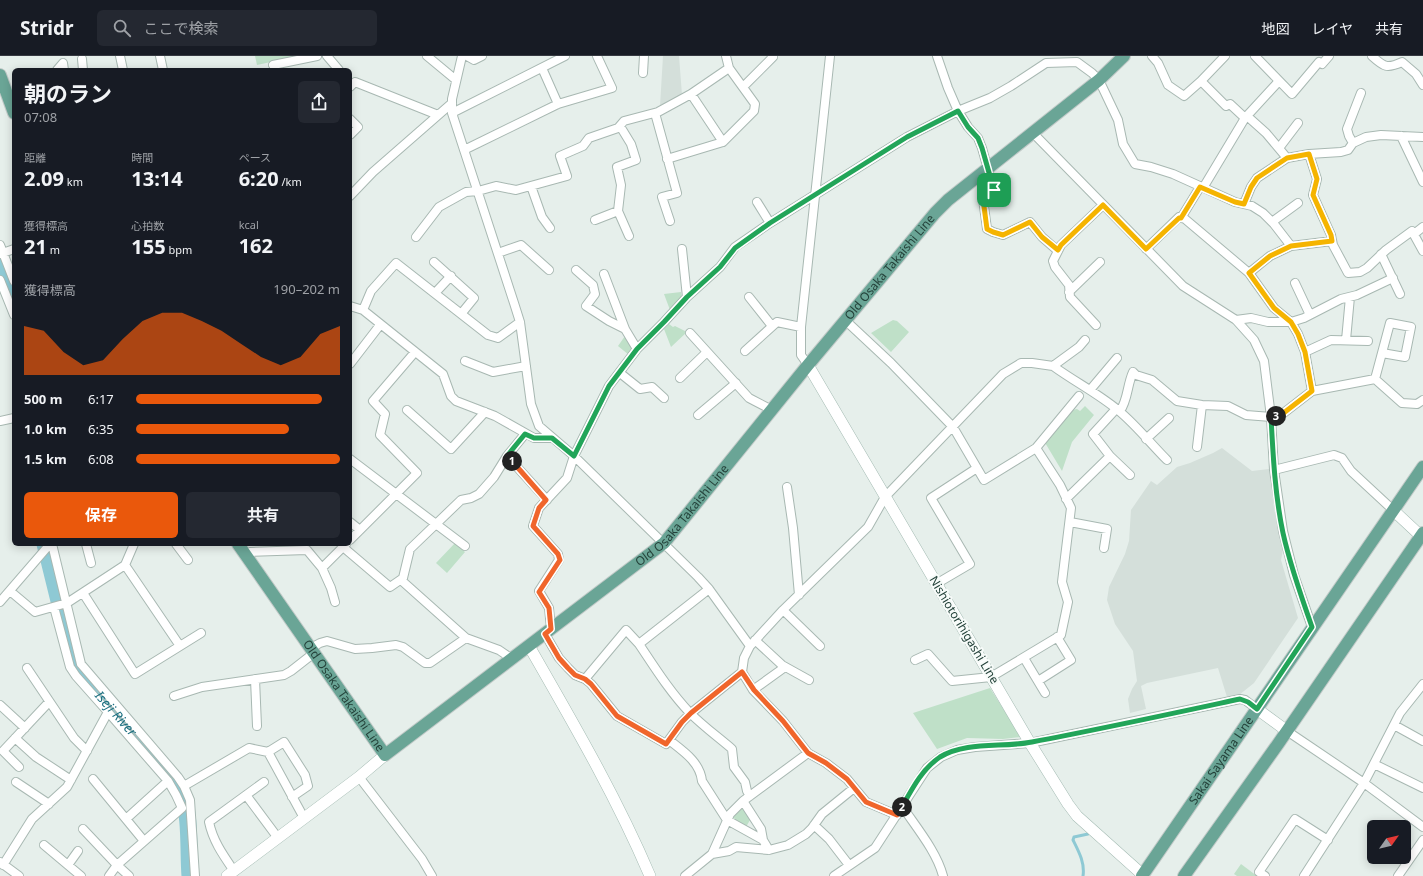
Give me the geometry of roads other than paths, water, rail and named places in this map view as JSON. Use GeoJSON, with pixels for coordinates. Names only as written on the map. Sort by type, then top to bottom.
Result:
{"type":"FeatureCollection","features":[{"type":"Feature","properties":{"kind":"main road","name":"Old Osaka Takaishi Line"},"geometry":{"type":"LineString","coordinates":[[240,546],[385,755],[664,543],[808,365],[934,213],[948,200],[1099,80],[1124,56]]}},
{"type":"Feature","properties":{"kind":"main road"},"geometry":{"type":"LineString","coordinates":[[0,75],[12,105]]}},
{"type":"Feature","properties":{"kind":"main road","name":"Nishiotorihigashi Line"},"geometry":{"type":"LineString","coordinates":[[808,365],[1030,743],[1068,804],[1077,816],[1143,876]]}},
{"type":"Feature","properties":{"kind":"main road","name":"Sakai Sayama Line"},"geometry":{"type":"LineString","coordinates":[[1143,876],[1312,627],[1423,467]]}},
{"type":"Feature","properties":{"kind":"main road"},"geometry":{"type":"LineString","coordinates":[[1184,876],[1288,731],[1422,536],[1393,510]]}},
{"type":"Feature","properties":{"kind":"main road"},"geometry":{"type":"LineString","coordinates":[[529,646],[578,732],[620,813],[650,876]]}},
{"type":"Feature","properties":{"kind":"main road"},"geometry":{"type":"LineString","coordinates":[[1257,709],[1288,731]]}},
{"type":"Feature","properties":{"kind":"main road"},"geometry":{"type":"LineString","coordinates":[[230,874],[359,777],[385,755]]}},
{"type":"Feature","properties":{"kind":"street"},"geometry":{"type":"LineString","coordinates":[[120,56],[123,68]]}},
{"type":"Feature","properties":{"kind":"street"},"geometry":{"type":"LineString","coordinates":[[160,56],[163,68]]}},
{"type":"Feature","properties":{"kind":"street"},"geometry":{"type":"LineString","coordinates":[[275,68],[273,64],[317,56]]}},
{"type":"Feature","properties":{"kind":"street"},"geometry":{"type":"LineString","coordinates":[[327,56],[337,68]]}},
{"type":"Feature","properties":{"kind":"street"},"geometry":{"type":"LineString","coordinates":[[427,56],[456,80]]}},
{"type":"Feature","properties":{"kind":"street"},"geometry":{"type":"LineString","coordinates":[[462,56],[456,80],[452,103],[452,113],[520,322],[531,404],[539,426],[574,456],[664,543],[709,589],[753,643],[785,667],[808,680]]}},
{"type":"Feature","properties":{"kind":"street"},"geometry":{"type":"LineString","coordinates":[[467,56],[474,60],[482,56]]}},
{"type":"Feature","properties":{"kind":"street"},"geometry":{"type":"LineString","coordinates":[[452,113],[565,56]]}},
{"type":"Feature","properties":{"kind":"street"},"geometry":{"type":"LineString","coordinates":[[464,150],[558,104],[612,88],[597,56]]}},
{"type":"Feature","properties":{"kind":"street"},"geometry":{"type":"LineString","coordinates":[[643,73],[644,56]]}},
{"type":"Feature","properties":{"kind":"street"},"geometry":{"type":"LineString","coordinates":[[668,159],[723,142],[754,111],[755,104],[729,68],[726,56]]}},
{"type":"Feature","properties":{"kind":"street"},"geometry":{"type":"LineString","coordinates":[[743,87],[773,57],[772,56]]}},
{"type":"Feature","properties":{"kind":"street"},"geometry":{"type":"LineString","coordinates":[[808,365],[801,355],[801,327],[830,56]]}},
{"type":"Feature","properties":{"kind":"street"},"geometry":{"type":"LineString","coordinates":[[937,56],[958,111],[968,127],[978,138],[982,148],[994,190],[983,199],[987,229],[1003,235],[1030,222],[1042,237],[1058,250]]}},
{"type":"Feature","properties":{"kind":"street"},"geometry":{"type":"LineString","coordinates":[[1152,56],[1158,64],[1168,85],[1184,96],[1225,56]]}},
{"type":"Feature","properties":{"kind":"street"},"geometry":{"type":"LineString","coordinates":[[1255,56],[1292,94],[1319,62],[1322,64],[1329,56]]}},
{"type":"Feature","properties":{"kind":"street"},"geometry":{"type":"LineString","coordinates":[[1372,56],[1382,65],[1392,66],[1402,62],[1416,74],[1423,85]]}},
{"type":"Feature","properties":{"kind":"street"},"geometry":{"type":"LineString","coordinates":[[82,58],[83,68]]}},
{"type":"Feature","properties":{"kind":"street"},"geometry":{"type":"LineString","coordinates":[[742,672],[691,713],[682,722],[666,744],[617,716],[585,679],[575,675],[559,658],[548,631],[549,608],[539,592],[560,560],[558,554],[533,526],[539,508],[567,478],[574,456],[609,386],[637,349],[687,297],[720,267],[735,248],[770,223],[907,137],[958,111],[997,94],[1046,63],[1078,59],[1099,80],[1118,120],[1123,144],[1134,164],[1151,167],[1173,174],[1235,202],[1252,206],[1263,213],[1272,222],[1291,246]]}},
{"type":"Feature","properties":{"kind":"street"},"geometry":{"type":"LineString","coordinates":[[59,68],[63,63],[64,68]]}},
{"type":"Feature","properties":{"kind":"street"},"geometry":{"type":"LineString","coordinates":[[542,68],[558,104]]}},
{"type":"Feature","properties":{"kind":"street"},"geometry":{"type":"LineString","coordinates":[[416,237],[439,207],[466,192],[478,191],[496,186],[516,190],[567,176],[560,156],[583,146],[589,138],[618,128],[624,121],[655,113],[691,94],[729,68]]}},
{"type":"Feature","properties":{"kind":"street"},"geometry":{"type":"LineString","coordinates":[[1201,81],[1226,106],[1230,104],[1266,133],[1287,158]]}},
{"type":"Feature","properties":{"kind":"street"},"geometry":{"type":"LineString","coordinates":[[1146,249],[1179,218],[1181,218],[1246,117],[1279,81]]}},
{"type":"Feature","properties":{"kind":"street"},"geometry":{"type":"LineString","coordinates":[[352,84],[355,82],[438,115]]}},
{"type":"Feature","properties":{"kind":"street"},"geometry":{"type":"LineString","coordinates":[[1354,142],[1349,136],[1347,129],[1361,93]]}},
{"type":"Feature","properties":{"kind":"street"},"geometry":{"type":"LineString","coordinates":[[691,94],[723,142]]}},
{"type":"Feature","properties":{"kind":"street"},"geometry":{"type":"LineString","coordinates":[[352,194],[373,172],[452,103]]}},
{"type":"Feature","properties":{"kind":"street"},"geometry":{"type":"LineString","coordinates":[[655,113],[677,193],[662,197],[670,221]]}},
{"type":"Feature","properties":{"kind":"street"},"geometry":{"type":"LineString","coordinates":[[352,121],[358,127],[352,133]]}},
{"type":"Feature","properties":{"kind":"street"},"geometry":{"type":"LineString","coordinates":[[1279,148],[1298,123]]}},
{"type":"Feature","properties":{"kind":"street"},"geometry":{"type":"LineString","coordinates":[[620,126],[631,144],[636,160],[617,167],[621,185],[618,211],[629,236]]}},
{"type":"Feature","properties":{"kind":"street"},"geometry":{"type":"LineString","coordinates":[[1033,133],[1183,286],[1236,320],[1254,340],[1264,361],[1271,417],[1274,470],[1283,531],[1294,575],[1312,627]]}},
{"type":"Feature","properties":{"kind":"street"},"geometry":{"type":"LineString","coordinates":[[1244,204],[1251,187],[1257,178],[1287,158],[1348,150],[1354,142],[1366,137],[1381,135],[1423,137]]}},
{"type":"Feature","properties":{"kind":"street"},"geometry":{"type":"LineString","coordinates":[[1401,136],[1423,182]]}},
{"type":"Feature","properties":{"kind":"street"},"geometry":{"type":"LineString","coordinates":[[1309,154],[1317,179],[1313,195],[1331,235],[1332,241],[1348,273],[1360,272],[1367,268],[1381,254],[1412,231],[1423,251]]}},
{"type":"Feature","properties":{"kind":"street"},"geometry":{"type":"LineString","coordinates":[[531,186],[542,217],[550,228]]}},
{"type":"Feature","properties":{"kind":"street"},"geometry":{"type":"LineString","coordinates":[[757,202],[770,223]]}},
{"type":"Feature","properties":{"kind":"street"},"geometry":{"type":"LineString","coordinates":[[1272,222],[1298,203]]}},
{"type":"Feature","properties":{"kind":"street"},"geometry":{"type":"LineString","coordinates":[[1096,325],[1070,297],[1069,285],[1055,268],[1053,260],[1061,245],[1103,205]]}},
{"type":"Feature","properties":{"kind":"street"},"geometry":{"type":"LineString","coordinates":[[595,220],[618,211]]}},
{"type":"Feature","properties":{"kind":"street"},"geometry":{"type":"LineString","coordinates":[[1181,218],[1185,219],[1249,273],[1274,308],[1291,322],[1298,334],[1305,352],[1312,391]]}},
{"type":"Feature","properties":{"kind":"street"},"geometry":{"type":"LineString","coordinates":[[1414,234],[1423,228]]}},
{"type":"Feature","properties":{"kind":"street"},"geometry":{"type":"LineString","coordinates":[[1249,273],[1270,256],[1291,246],[1332,241]]}},
{"type":"Feature","properties":{"kind":"street"},"geometry":{"type":"LineString","coordinates":[[498,253],[521,246],[549,270]]}},
{"type":"Feature","properties":{"kind":"street"},"geometry":{"type":"LineString","coordinates":[[12,249],[1,251],[12,276]]}},
{"type":"Feature","properties":{"kind":"street"},"geometry":{"type":"LineString","coordinates":[[682,249],[687,297]]}},
{"type":"Feature","properties":{"kind":"street"},"geometry":{"type":"LineString","coordinates":[[1381,254],[1400,294]]}},
{"type":"Feature","properties":{"kind":"street"},"geometry":{"type":"LineString","coordinates":[[363,310],[371,291],[396,262],[488,335],[498,338],[520,322]]}},
{"type":"Feature","properties":{"kind":"street"},"geometry":{"type":"LineString","coordinates":[[434,262],[474,298],[461,314]]}},
{"type":"Feature","properties":{"kind":"street"},"geometry":{"type":"LineString","coordinates":[[1069,292],[1100,262]]}},
{"type":"Feature","properties":{"kind":"street"},"geometry":{"type":"LineString","coordinates":[[576,270],[593,285],[595,294],[586,306],[609,321],[625,329]]}},
{"type":"Feature","properties":{"kind":"street"},"geometry":{"type":"LineString","coordinates":[[604,274],[625,329],[637,349]]}},
{"type":"Feature","properties":{"kind":"street"},"geometry":{"type":"LineString","coordinates":[[435,293],[451,276]]}},
{"type":"Feature","properties":{"kind":"street"},"geometry":{"type":"LineString","coordinates":[[1236,320],[1251,318],[1268,322],[1291,322],[1310,315],[1341,299],[1357,295],[1393,278]]}},
{"type":"Feature","properties":{"kind":"street"},"geometry":{"type":"LineString","coordinates":[[0,280],[12,310]]}},
{"type":"Feature","properties":{"kind":"street"},"geometry":{"type":"LineString","coordinates":[[1295,283],[1310,315]]}},
{"type":"Feature","properties":{"kind":"street"},"geometry":{"type":"LineString","coordinates":[[749,297],[772,326]]}},
{"type":"Feature","properties":{"kind":"street"},"geometry":{"type":"LineString","coordinates":[[1346,340],[1350,297]]}},
{"type":"Feature","properties":{"kind":"street"},"geometry":{"type":"LineString","coordinates":[[352,307],[363,310],[442,374],[451,396],[456,401],[495,416],[534,438],[552,438]]}},
{"type":"Feature","properties":{"kind":"street"},"geometry":{"type":"LineString","coordinates":[[846,320],[891,362],[953,427],[984,480],[1036,448],[1079,396]]}},
{"type":"Feature","properties":{"kind":"street"},"geometry":{"type":"LineString","coordinates":[[745,351],[777,322],[801,327]]}},
{"type":"Feature","properties":{"kind":"street"},"geometry":{"type":"LineString","coordinates":[[1375,379],[1390,323],[1411,327],[1405,357],[1382,353]]}},
{"type":"Feature","properties":{"kind":"street"},"geometry":{"type":"LineString","coordinates":[[352,361],[380,325]]}},
{"type":"Feature","properties":{"kind":"street"},"geometry":{"type":"LineString","coordinates":[[690,333],[749,398],[772,410]]}},
{"type":"Feature","properties":{"kind":"street"},"geometry":{"type":"LineString","coordinates":[[1054,366],[1079,347],[1085,340]]}},
{"type":"Feature","properties":{"kind":"street"},"geometry":{"type":"LineString","coordinates":[[1305,352],[1331,340],[1368,341]]}},
{"type":"Feature","properties":{"kind":"street"},"geometry":{"type":"LineString","coordinates":[[352,538],[417,473],[380,435],[385,414],[374,401],[415,352]]}},
{"type":"Feature","properties":{"kind":"street"},"geometry":{"type":"LineString","coordinates":[[680,378],[707,352]]}},
{"type":"Feature","properties":{"kind":"street"},"geometry":{"type":"LineString","coordinates":[[1090,390],[1117,358]]}},
{"type":"Feature","properties":{"kind":"street"},"geometry":{"type":"LineString","coordinates":[[465,361],[493,372],[526,366]]}},
{"type":"Feature","properties":{"kind":"street"},"geometry":{"type":"LineString","coordinates":[[897,815],[866,802],[847,779],[826,763],[808,753],[783,721],[754,690],[742,672],[744,658],[753,643],[783,610],[868,527],[885,497],[1003,374],[1021,363],[1054,366],[1118,410],[1167,460]]}},
{"type":"Feature","properties":{"kind":"street"},"geometry":{"type":"LineString","coordinates":[[1130,476],[1110,456],[1093,434],[1124,405],[1133,372],[1136,375],[1152,380],[1177,401],[1202,405],[1228,406],[1246,414],[1271,417],[1281,415],[1312,391],[1375,379]]}},
{"type":"Feature","properties":{"kind":"street"},"geometry":{"type":"LineString","coordinates":[[620,373],[640,389],[652,387],[664,398]]}},
{"type":"Feature","properties":{"kind":"street"},"geometry":{"type":"LineString","coordinates":[[1375,379],[1402,403],[1418,404],[1423,400]]}},
{"type":"Feature","properties":{"kind":"street"},"geometry":{"type":"LineString","coordinates":[[698,415],[736,382]]}},
{"type":"Feature","properties":{"kind":"street"},"geometry":{"type":"LineString","coordinates":[[1197,447],[1202,405]]}},
{"type":"Feature","properties":{"kind":"street"},"geometry":{"type":"LineString","coordinates":[[407,410],[451,449],[485,412]]}},
{"type":"Feature","properties":{"kind":"street"},"geometry":{"type":"LineString","coordinates":[[0,421],[12,418]]}},
{"type":"Feature","properties":{"kind":"street"},"geometry":{"type":"LineString","coordinates":[[1146,439],[1169,418]]}},
{"type":"Feature","properties":{"kind":"street"},"geometry":{"type":"LineString","coordinates":[[322,568],[344,546],[390,587],[401,580],[403,578],[410,549],[461,500],[471,498],[479,494],[494,477],[507,456],[525,434]]}},
{"type":"Feature","properties":{"kind":"street"},"geometry":{"type":"LineString","coordinates":[[915,660],[928,654],[952,681],[992,677],[1061,635],[1068,610],[1068,602],[1062,582],[1070,522],[1070,508],[1060,485],[1036,448]]}},
{"type":"Feature","properties":{"kind":"street"},"geometry":{"type":"LineString","coordinates":[[507,456],[546,500]]}},
{"type":"Feature","properties":{"kind":"street"},"geometry":{"type":"LineString","coordinates":[[1066,499],[1110,456]]}},
{"type":"Feature","properties":{"kind":"street"},"geometry":{"type":"LineString","coordinates":[[1274,470],[1334,456],[1342,458],[1351,470],[1393,510]]}},
{"type":"Feature","properties":{"kind":"street"},"geometry":{"type":"LineString","coordinates":[[352,461],[465,546]]}},
{"type":"Feature","properties":{"kind":"street"},"geometry":{"type":"LineString","coordinates":[[936,584],[970,564],[931,498],[977,468]]}},
{"type":"Feature","properties":{"kind":"street"},"geometry":{"type":"LineString","coordinates":[[787,487],[793,528],[799,595]]}},
{"type":"Feature","properties":{"kind":"street"},"geometry":{"type":"LineString","coordinates":[[1070,522],[1107,529],[1104,548]]}},
{"type":"Feature","properties":{"kind":"street"},"geometry":{"type":"LineString","coordinates":[[352,524],[360,530]]}},
{"type":"Feature","properties":{"kind":"street"},"geometry":{"type":"LineString","coordinates":[[1,598],[10,591],[49,546]]}},
{"type":"Feature","properties":{"kind":"street"},"geometry":{"type":"LineString","coordinates":[[52,546],[82,664],[184,786],[190,800],[195,876]]}},
{"type":"Feature","properties":{"kind":"street"},"geometry":{"type":"LineString","coordinates":[[87,546],[91,563]]}},
{"type":"Feature","properties":{"kind":"street"},"geometry":{"type":"LineString","coordinates":[[10,591],[35,612],[67,604],[125,565],[133,546]]}},
{"type":"Feature","properties":{"kind":"street"},"geometry":{"type":"LineString","coordinates":[[178,546],[188,560]]}},
{"type":"Feature","properties":{"kind":"street"},"geometry":{"type":"LineString","coordinates":[[246,554],[250,552],[306,547],[322,568],[331,588],[335,602]]}},
{"type":"Feature","properties":{"kind":"street"},"geometry":{"type":"LineString","coordinates":[[125,565],[180,646]]}},
{"type":"Feature","properties":{"kind":"street"},"geometry":{"type":"LineString","coordinates":[[401,580],[466,638],[499,650],[512,659]]}},
{"type":"Feature","properties":{"kind":"street"},"geometry":{"type":"LineString","coordinates":[[639,644],[709,589]]}},
{"type":"Feature","properties":{"kind":"street"},"geometry":{"type":"LineString","coordinates":[[83,593],[136,674],[201,632]]}},
{"type":"Feature","properties":{"kind":"street"},"geometry":{"type":"LineString","coordinates":[[55,607],[70,667],[76,676],[168,781],[182,808],[117,865],[109,876]]}},
{"type":"Feature","properties":{"kind":"street"},"geometry":{"type":"LineString","coordinates":[[783,610],[820,646]]}},
{"type":"Feature","properties":{"kind":"street"},"geometry":{"type":"LineString","coordinates":[[585,679],[626,630],[639,644],[659,675],[691,713],[732,749],[734,767],[745,782],[750,796]]}},
{"type":"Feature","properties":{"kind":"street"},"geometry":{"type":"LineString","coordinates":[[1038,681],[1071,660],[1057,637]]}},
{"type":"Feature","properties":{"kind":"street"},"geometry":{"type":"LineString","coordinates":[[174,696],[202,687],[284,674],[291,671],[320,643],[326,641],[355,649],[396,645],[403,647],[425,663],[430,663],[466,638]]}},
{"type":"Feature","properties":{"kind":"street"},"geometry":{"type":"LineString","coordinates":[[1024,658],[1045,694]]}},
{"type":"Feature","properties":{"kind":"street"},"geometry":{"type":"LineString","coordinates":[[754,690],[785,667]]}},
{"type":"Feature","properties":{"kind":"street"},"geometry":{"type":"LineString","coordinates":[[27,668],[74,738],[87,751]]}},
{"type":"Feature","properties":{"kind":"street"},"geometry":{"type":"LineString","coordinates":[[255,679],[257,726]]}},
{"type":"Feature","properties":{"kind":"street"},"geometry":{"type":"LineString","coordinates":[[1304,876],[1364,783],[1400,713],[1423,684]]}},
{"type":"Feature","properties":{"kind":"street"},"geometry":{"type":"LineString","coordinates":[[834,876],[875,848],[927,768],[941,757],[957,750],[975,747],[1030,743],[1240,699],[1248,702],[1257,709]]}},
{"type":"Feature","properties":{"kind":"street"},"geometry":{"type":"LineString","coordinates":[[19,767],[3,752],[3,747],[15,738],[49,702]]}},
{"type":"Feature","properties":{"kind":"street"},"geometry":{"type":"LineString","coordinates":[[0,705],[25,728]]}},
{"type":"Feature","properties":{"kind":"street"},"geometry":{"type":"LineString","coordinates":[[19,876],[1,864],[32,819],[67,787],[108,712]]}},
{"type":"Feature","properties":{"kind":"street"},"geometry":{"type":"LineString","coordinates":[[1394,725],[1423,741]]}},
{"type":"Feature","properties":{"kind":"street"},"geometry":{"type":"LineString","coordinates":[[1288,731],[1364,783],[1423,828]]}},
{"type":"Feature","properties":{"kind":"street"},"geometry":{"type":"LineString","coordinates":[[15,738],[36,757],[71,780]]}},
{"type":"Feature","properties":{"kind":"street"},"geometry":{"type":"LineString","coordinates":[[669,740],[688,755],[694,762],[701,774],[702,781],[727,820],[763,840]]}},
{"type":"Feature","properties":{"kind":"street"},"geometry":{"type":"LineString","coordinates":[[184,786],[249,748],[268,752],[284,742],[305,775],[308,786],[292,797]]}},
{"type":"Feature","properties":{"kind":"street"},"geometry":{"type":"LineString","coordinates":[[268,752],[304,818]]}},
{"type":"Feature","properties":{"kind":"street"},"geometry":{"type":"LineString","coordinates":[[685,876],[712,854],[730,814],[743,801],[808,753]]}},
{"type":"Feature","properties":{"kind":"street"},"geometry":{"type":"LineString","coordinates":[[1374,764],[1423,788]]}},
{"type":"Feature","properties":{"kind":"street"},"geometry":{"type":"LineString","coordinates":[[359,777],[422,859],[432,876]]}},
{"type":"Feature","properties":{"kind":"street"},"geometry":{"type":"LineString","coordinates":[[93,779],[144,841]]}},
{"type":"Feature","properties":{"kind":"street"},"geometry":{"type":"LineString","coordinates":[[126,819],[168,781]]}},
{"type":"Feature","properties":{"kind":"street"},"geometry":{"type":"LineString","coordinates":[[16,782],[49,804]]}},
{"type":"Feature","properties":{"kind":"street"},"geometry":{"type":"LineString","coordinates":[[230,874],[211,834],[209,822],[264,782]]}},
{"type":"Feature","properties":{"kind":"street"},"geometry":{"type":"LineString","coordinates":[[712,854],[729,851],[736,847],[769,850],[788,845],[806,834],[822,814],[854,788]]}},
{"type":"Feature","properties":{"kind":"street"},"geometry":{"type":"LineString","coordinates":[[246,795],[278,838]]}},
{"type":"Feature","properties":{"kind":"street"},"geometry":{"type":"LineString","coordinates":[[743,801],[761,829],[763,840],[769,850]]}},
{"type":"Feature","properties":{"kind":"street"},"geometry":{"type":"LineString","coordinates":[[902,806],[936,856],[943,876]]}},
{"type":"Feature","properties":{"kind":"street"},"geometry":{"type":"LineString","coordinates":[[1265,876],[1259,872],[1294,819],[1328,840]]}},
{"type":"Feature","properties":{"kind":"street"},"geometry":{"type":"LineString","coordinates":[[814,825],[828,839],[849,865]]}},
{"type":"Feature","properties":{"kind":"street"},"geometry":{"type":"LineString","coordinates":[[82,829],[129,876]]}},
{"type":"Feature","properties":{"kind":"street"},"geometry":{"type":"LineString","coordinates":[[1398,876],[1423,840]]}},
{"type":"Feature","properties":{"kind":"street"},"geometry":{"type":"LineString","coordinates":[[44,845],[81,876]]}},
{"type":"Feature","properties":{"kind":"street"},"geometry":{"type":"LineString","coordinates":[[68,865],[78,851]]}},
{"type":"Feature","properties":{"kind":"waterway","name":"Iseji River"},"geometry":{"type":"LineString","coordinates":[[0,263],[12,293]]}},
{"type":"Feature","properties":{"kind":"waterway","name":"Iseji River"},"geometry":{"type":"LineString","coordinates":[[45,546],[74,662],[91,685],[169,773],[181,791],[187,812],[190,876]]}},
{"type":"Feature","properties":{"kind":"waterway"},"geometry":{"type":"LineString","coordinates":[[1083,876],[1082,862],[1073,840],[1074,837],[1088,834]]}}]}
